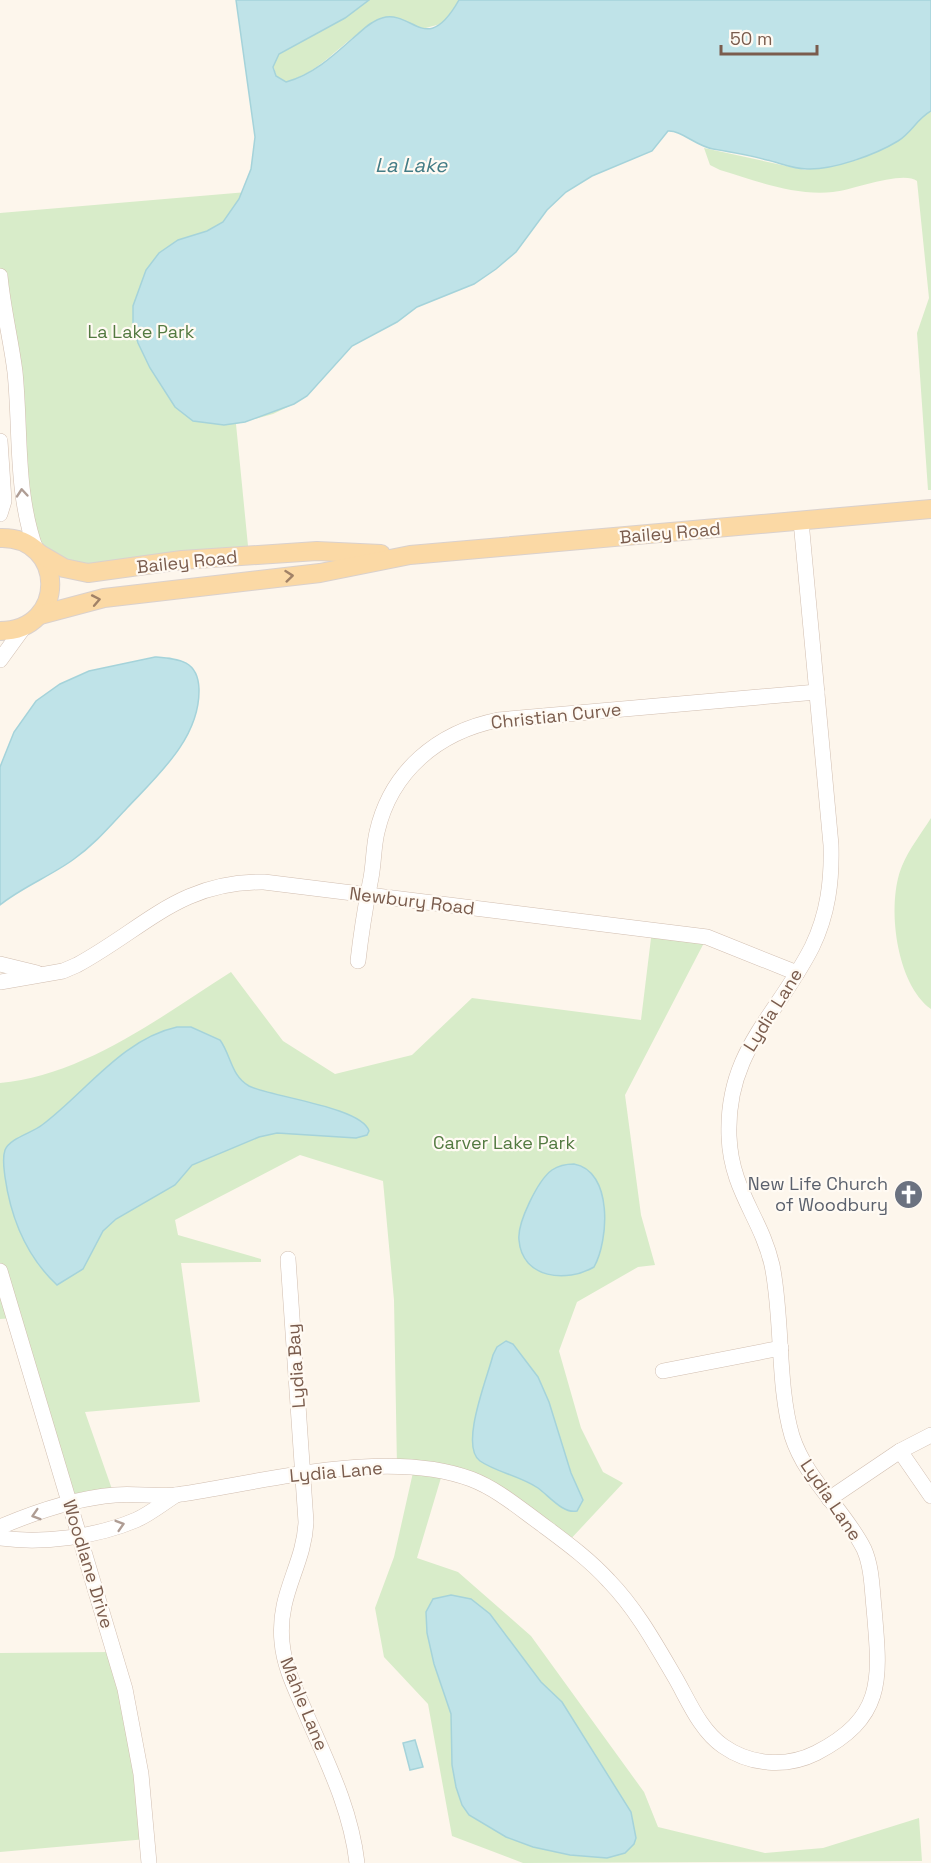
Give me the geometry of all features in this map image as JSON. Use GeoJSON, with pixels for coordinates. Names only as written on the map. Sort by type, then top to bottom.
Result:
{"type":"FeatureCollection","features":[{"type":"Feature","properties":{"kind":"main road","name":"Bailey Road"},"geometry":{"type":"LineString","coordinates":[[40,615],[104,598],[320,573],[410,555],[931,509]]}},
{"type":"Feature","properties":{"kind":"main road","name":"Bailey Road"},"geometry":{"type":"LineString","coordinates":[[0,538],[14,539],[64,568],[88,573],[182,561],[317,551],[410,555]]}},
{"type":"Feature","properties":{"kind":"main road"},"geometry":{"type":"LineString","coordinates":[[0,631],[24,627],[40,615],[49,599],[51,580],[38,552]]}},
{"type":"Feature","properties":{"kind":"street"},"geometry":{"type":"LineString","coordinates":[[0,276],[4,317],[15,371],[23,505],[38,552]]}},
{"type":"Feature","properties":{"kind":"street"},"geometry":{"type":"LineString","coordinates":[[0,346],[4,317]]}},
{"type":"Feature","properties":{"kind":"street"},"geometry":{"type":"LineString","coordinates":[[0,441],[4,501],[0,514]]}},
{"type":"Feature","properties":{"kind":"street","name":"Lydia Lane"},"geometry":{"type":"LineString","coordinates":[[0,1527],[70,1504],[114,1495],[176,1495],[304,1473],[425,1468],[464,1477],[498,1492],[575,1549],[620,1592],[643,1623],[711,1735],[738,1755],[767,1763],[807,1757],[843,1737],[864,1715],[875,1690],[879,1665],[868,1563],[861,1544],[805,1464],[792,1436],[772,1265],[767,1246],[736,1180],[730,1148],[729,1119],[733,1090],[747,1049],[796,973],[822,924],[831,885],[831,845],[801,521]]}},
{"type":"Feature","properties":{"kind":"street"},"geometry":{"type":"LineString","coordinates":[[0,660],[24,627]]}},
{"type":"Feature","properties":{"kind":"street","name":"Christian Curve"},"geometry":{"type":"LineString","coordinates":[[358,961],[377,831],[391,793],[411,765],[447,736],[478,724],[498,720],[817,692]]}},
{"type":"Feature","properties":{"kind":"street","name":"Newbury Road"},"geometry":{"type":"LineString","coordinates":[[0,982],[77,965],[182,898],[224,884],[264,882],[707,937],[796,973]]}},
{"type":"Feature","properties":{"kind":"street","name":"Newbury Road"},"geometry":{"type":"LineString","coordinates":[[0,964],[43,974]]}},
{"type":"Feature","properties":{"kind":"street","name":"Lydia Bay"},"geometry":{"type":"LineString","coordinates":[[288,1259],[304,1473]]}},
{"type":"Feature","properties":{"kind":"street","name":"Woodlane Drive"},"geometry":{"type":"LineString","coordinates":[[0,1271],[128,1699],[141,1774],[150,1863]]}},
{"type":"Feature","properties":{"kind":"street"},"geometry":{"type":"LineString","coordinates":[[663,1371],[781,1348]]}},
{"type":"Feature","properties":{"kind":"street"},"geometry":{"type":"LineString","coordinates":[[829,1499],[900,1451],[931,1435]]}},
{"type":"Feature","properties":{"kind":"street"},"geometry":{"type":"LineString","coordinates":[[900,1451],[931,1496]]}},
{"type":"Feature","properties":{"kind":"street","name":"Mahle Lane"},"geometry":{"type":"LineString","coordinates":[[304,1473],[306,1532],[284,1596],[282,1644],[291,1678],[344,1802],[357,1863]]}},
{"type":"Feature","properties":{"kind":"street","name":"Lydia Lane"},"geometry":{"type":"LineString","coordinates":[[0,1538],[27,1540],[79,1535],[136,1520],[176,1495]]}},
{"type":"Feature","properties":{"kind":"green space"},"geometry":{"type":"Polygon","coordinates":[[[369,0],[459,0],[444,23],[422,29],[395,17],[364,30],[316,67],[297,78],[286,82],[276,76],[273,63],[279,54],[345,18],[369,0]]]}},
{"type":"Feature","properties":{"kind":"green space"},"geometry":{"type":"Polygon","coordinates":[[[931,0],[931,490],[928,490],[917,333],[929,298],[917,181],[910,178],[890,179],[842,191],[819,193],[790,190],[720,170],[710,165],[704,148],[805,170],[857,160],[931,0]]]}},
{"type":"Feature","properties":{"kind":"green space","name":"La Lake Park"},"geometry":{"type":"Polygon","coordinates":[[[457,174],[466,287],[417,307],[397,322],[352,346],[307,396],[294,404],[273,414],[236,424],[249,556],[99,572],[36,550],[0,276],[0,213],[457,174]]]}},
{"type":"Feature","properties":{"kind":"green space"},"geometry":{"type":"Polygon","coordinates":[[[931,818],[931,1009],[919,997],[902,963],[897,942],[895,901],[902,866],[931,818]]]}},
{"type":"Feature","properties":{"kind":"green space","name":"Carver Lake Park"},"geometry":{"type":"Polygon","coordinates":[[[652,930],[707,937],[625,1095],[641,1215],[655,1265],[638,1267],[577,1302],[559,1351],[581,1428],[603,1472],[623,1483],[567,1543],[509,1500],[443,1471],[417,1558],[458,1572],[531,1636],[644,1792],[658,1827],[765,1853],[823,1848],[919,1818],[922,1861],[523,1863],[452,1836],[428,1704],[384,1657],[375,1608],[394,1557],[414,1468],[397,1467],[394,1300],[383,1181],[300,1155],[175,1220],[178,1235],[261,1259],[261,1262],[181,1263],[200,1402],[85,1412],[114,1495],[70,1504],[14,1318],[0,1319],[0,1083],[31,1078],[61,1069],[91,1056],[149,1025],[231,972],[283,1041],[335,1074],[412,1055],[472,998],[641,1020],[652,930]]]}},
{"type":"Feature","properties":{"kind":"green space"},"geometry":{"type":"Polygon","coordinates":[[[115,1652],[147,1839],[0,1852],[0,1653],[115,1652]]]}},
{"type":"Feature","properties":{"kind":"water","name":"La Lake"},"geometry":{"type":"Polygon","coordinates":[[[236,0],[369,0],[345,18],[279,54],[273,67],[276,76],[286,82],[321,65],[378,19],[393,17],[428,29],[437,26],[447,17],[459,0],[931,0],[931,111],[903,138],[889,146],[854,161],[817,169],[797,168],[713,149],[673,131],[668,131],[652,151],[592,176],[566,192],[547,210],[516,252],[474,284],[417,307],[397,322],[352,346],[307,396],[294,404],[245,422],[224,425],[193,421],[175,407],[150,368],[133,326],[133,306],[146,270],[159,253],[178,240],[207,231],[223,222],[239,199],[251,169],[255,137],[236,0]]]}},
{"type":"Feature","properties":{"kind":"water"},"geometry":{"type":"Polygon","coordinates":[[[155,657],[186,663],[198,679],[197,707],[193,724],[185,739],[164,769],[89,847],[65,865],[0,905],[0,767],[14,732],[36,701],[60,684],[89,671],[155,657]]]}},
{"type":"Feature","properties":{"kind":"water"},"geometry":{"type":"Polygon","coordinates":[[[177,1027],[191,1027],[220,1040],[238,1077],[249,1086],[350,1115],[363,1123],[369,1131],[367,1135],[356,1138],[277,1133],[259,1137],[192,1165],[175,1185],[116,1219],[103,1231],[83,1269],[57,1285],[37,1262],[16,1222],[5,1177],[3,1160],[5,1150],[11,1142],[38,1128],[58,1112],[121,1055],[157,1033],[177,1027]]]}},
{"type":"Feature","properties":{"kind":"water"},"geometry":{"type":"Polygon","coordinates":[[[574,1164],[587,1169],[596,1179],[604,1208],[603,1240],[594,1267],[571,1275],[548,1274],[528,1263],[522,1253],[519,1240],[521,1223],[535,1192],[546,1175],[557,1167],[574,1164]]]}},
{"type":"Feature","properties":{"kind":"water"},"geometry":{"type":"Polygon","coordinates":[[[506,1341],[513,1344],[538,1377],[549,1402],[571,1473],[583,1500],[577,1511],[567,1510],[531,1484],[486,1465],[474,1453],[472,1441],[481,1394],[493,1355],[497,1347],[506,1341]]]}},
{"type":"Feature","properties":{"kind":"water"},"geometry":{"type":"Polygon","coordinates":[[[451,1595],[471,1599],[490,1614],[541,1682],[562,1702],[631,1812],[636,1838],[634,1844],[625,1853],[607,1858],[570,1855],[533,1847],[506,1837],[469,1815],[462,1805],[452,1765],[451,1714],[434,1664],[427,1633],[426,1612],[433,1599],[451,1595]]]}},
{"type":"Feature","properties":{"kind":"water"},"geometry":{"type":"Polygon","coordinates":[[[415,1740],[423,1767],[410,1770],[403,1743],[415,1740]]]}},
{"type":"Feature","properties":{"kind":"place","name":"New Life Church of Woodbury"},"geometry":{"type":"Point","coordinates":[909,1194]}}]}
